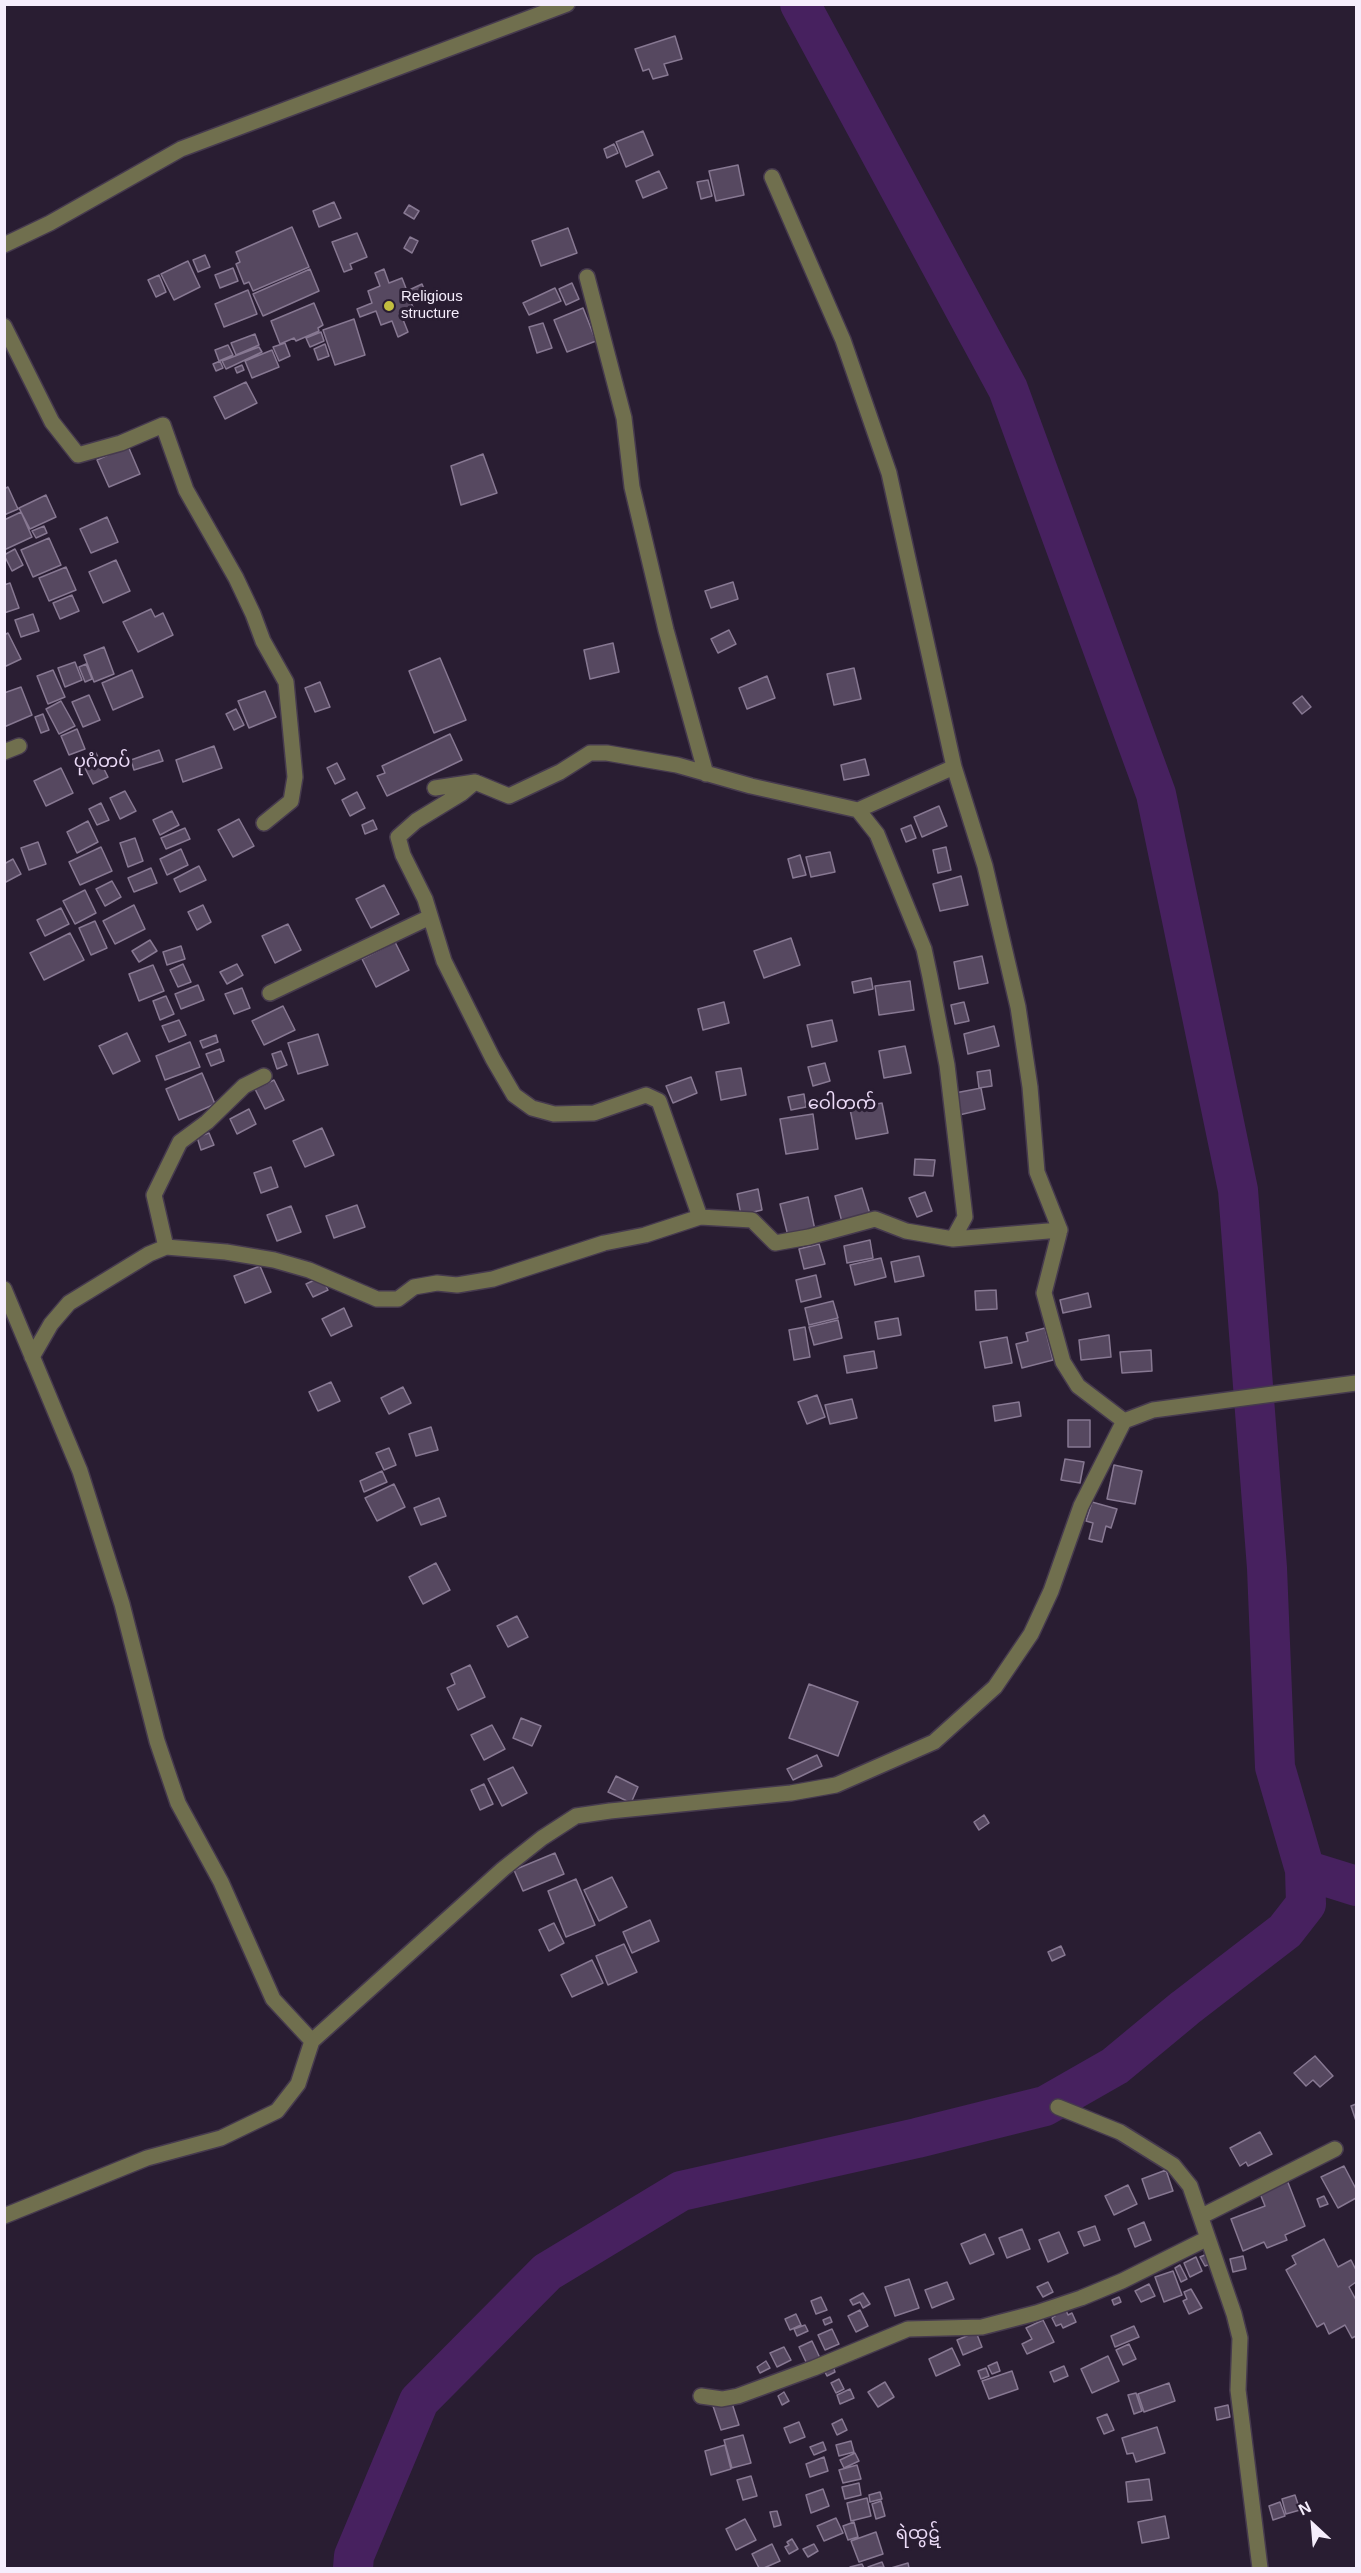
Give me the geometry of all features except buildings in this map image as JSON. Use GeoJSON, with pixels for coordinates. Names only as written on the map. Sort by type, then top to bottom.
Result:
{"type":"FeatureCollection","features":[{"type":"Feature","properties":{"kind":"street"},"geometry":{"type":"LineString","coordinates":[[4,245],[128,180],[181,149],[567,4]]}},
{"type":"Feature","properties":{"kind":"street"},"geometry":{"type":"LineString","coordinates":[[772,177],[843,340],[889,473],[954,767],[985,866],[1018,1007],[1030,1087],[1037,1172],[1060,1230],[1044,1293],[1063,1362],[1078,1386],[1124,1421]]}},
{"type":"Feature","properties":{"kind":"street"},"geometry":{"type":"LineString","coordinates":[[587,277],[624,418],[632,487],[666,630],[706,774]]}},
{"type":"Feature","properties":{"kind":"street"},"geometry":{"type":"LineString","coordinates":[[4,326],[52,422],[78,455],[121,443],[163,425],[186,490],[236,578],[263,641],[286,682],[294,777],[291,801],[264,823]]}},
{"type":"Feature","properties":{"kind":"street"},"geometry":{"type":"LineString","coordinates":[[435,789],[475,782],[509,796],[560,772],[590,753],[607,753],[642,758],[858,810],[954,767]]}},
{"type":"Feature","properties":{"kind":"street"},"geometry":{"type":"LineString","coordinates":[[475,782],[462,793],[416,821],[398,837],[403,855],[425,899],[444,961],[493,1059],[514,1095],[532,1108],[554,1114],[594,1113],[646,1095],[659,1101],[700,1217]]}},
{"type":"Feature","properties":{"kind":"street"},"geometry":{"type":"LineString","coordinates":[[858,810],[878,834],[924,949],[930,976],[947,1065],[965,1217],[953,1239]]}},
{"type":"Feature","properties":{"kind":"street"},"geometry":{"type":"LineString","coordinates":[[270,993],[430,917]]}},
{"type":"Feature","properties":{"kind":"street"},"geometry":{"type":"LineString","coordinates":[[166,1246],[153,1195],[180,1142],[207,1122],[244,1086],[264,1076]]}},
{"type":"Feature","properties":{"kind":"street"},"geometry":{"type":"LineString","coordinates":[[32,1357],[51,1324],[69,1303],[166,1246],[274,1260],[309,1270],[377,1299],[398,1299],[414,1287],[437,1283],[457,1285],[493,1279],[604,1243],[645,1234],[700,1217],[752,1220],[775,1243],[809,1237],[875,1219],[906,1232],[953,1239],[1060,1230]]}},
{"type":"Feature","properties":{"kind":"street"},"geometry":{"type":"LineString","coordinates":[[4,1288],[80,1471],[122,1604],[156,1741],[178,1803],[221,1882],[273,1999],[312,2041]]}},
{"type":"Feature","properties":{"kind":"street"},"geometry":{"type":"LineString","coordinates":[[4,2216],[147,2158],[221,2138],[277,2111],[298,2084],[312,2041],[503,1869],[542,1838],[576,1816],[773,1796],[836,1785],[934,1742],[995,1687],[1031,1634],[1051,1591],[1081,1506],[1124,1421],[1153,1410],[1356,1383]]}},
{"type":"Feature","properties":{"kind":"street"},"geometry":{"type":"LineString","coordinates":[[1058,2107],[1120,2132],[1173,2165],[1190,2186],[1202,2216],[1240,2338],[1238,2390],[1260,2568]]}},
{"type":"Feature","properties":{"kind":"street"},"geometry":{"type":"LineString","coordinates":[[1202,2216],[1335,2149]]}},
{"type":"Feature","properties":{"kind":"street"},"geometry":{"type":"LineString","coordinates":[[701,2396],[722,2399],[738,2396],[814,2368],[908,2329],[982,2327],[1036,2313],[1082,2298],[1122,2281],[1208,2238]]}},
{"type":"Feature","properties":{"kind":"waterway"},"geometry":{"type":"LineString","coordinates":[[800,4],[1008,389],[1156,794],[1238,1190],[1267,1568],[1275,1767],[1305,1870],[1356,1886]]}},
{"type":"Feature","properties":{"kind":"waterway"},"geometry":{"type":"LineString","coordinates":[[353,2568],[354,2556],[419,2401],[547,2272],[681,2191],[917,2138],[1045,2106],[1115,2066],[1185,2008],[1285,1931],[1306,1904],[1305,1870]]}},
{"type":"Feature","properties":{"kind":"place","name":"Religious structure"},"geometry":{"type":"Point","coordinates":[389,306]}},
{"type":"Feature","properties":{"kind":"district","name":"ပုဂံတပ်"},"geometry":{"type":"Point","coordinates":[102,762]}},
{"type":"Feature","properties":{"kind":"district","name":"ဝေါတက်"},"geometry":{"type":"Point","coordinates":[842,1104]}},
{"type":"Feature","properties":{"kind":"district","name":"ရဲထွဋ်"},"geometry":{"type":"Point","coordinates":[918,2534]}}]}
